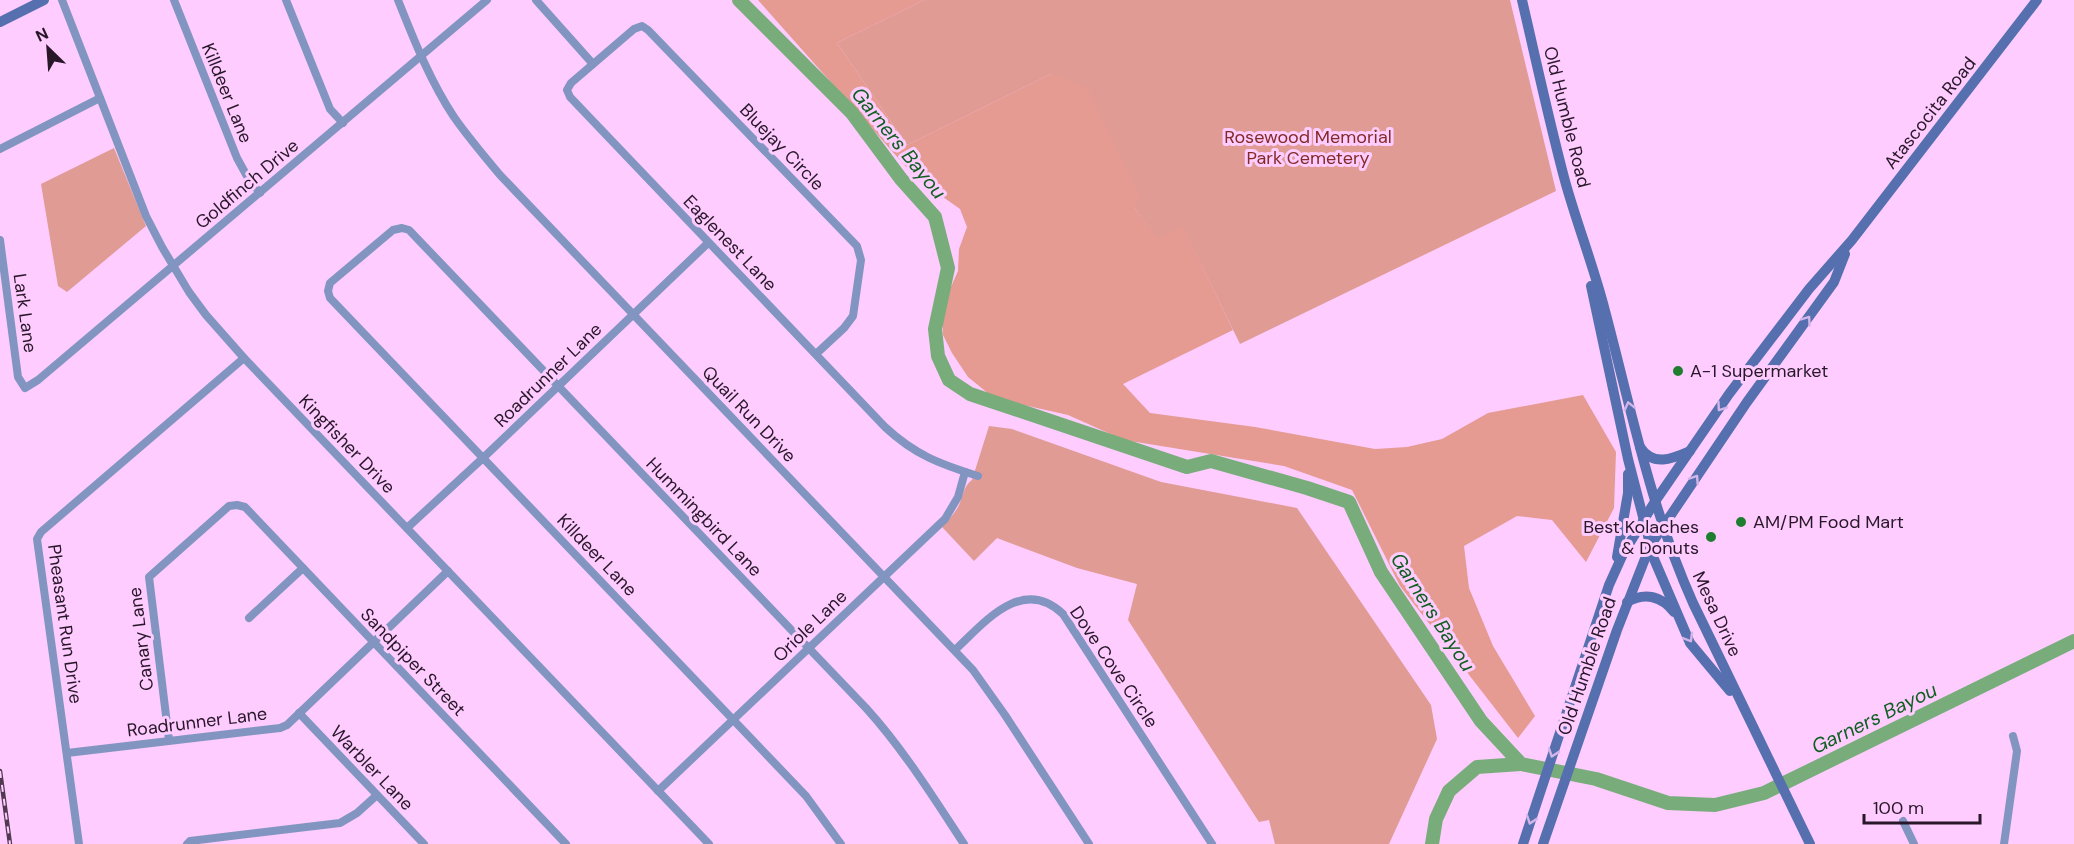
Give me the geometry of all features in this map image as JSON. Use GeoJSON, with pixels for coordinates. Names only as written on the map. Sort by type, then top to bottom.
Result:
{"type":"FeatureCollection","features":[{"type":"Feature","properties":{"kind":"main road"},"geometry":{"type":"LineString","coordinates":[[0,22],[44,0]]}},
{"type":"Feature","properties":{"kind":"main road","name":"Old Humble Road"},"geometry":{"type":"LineString","coordinates":[[1522,0],[1582,241],[1643,521]]}},
{"type":"Feature","properties":{"kind":"main road","name":"Atascocita Road"},"geometry":{"type":"LineString","coordinates":[[1654,503],[1730,394],[1809,289],[1848,245],[2037,0]]}},
{"type":"Feature","properties":{"kind":"main road","name":"Old Humble Road"},"geometry":{"type":"LineString","coordinates":[[1543,844],[1627,602],[1650,546],[1664,528],[1654,503],[1604,304],[1582,241]]}},
{"type":"Feature","properties":{"kind":"main road","name":"Atascocita Road"},"geometry":{"type":"LineString","coordinates":[[1664,528],[1747,402],[1834,282],[1848,245]]}},
{"type":"Feature","properties":{"kind":"main road"},"geometry":{"type":"LineString","coordinates":[[1639,446],[1647,455],[1657,460],[1676,457],[1690,451]]}},
{"type":"Feature","properties":{"kind":"main road"},"geometry":{"type":"LineString","coordinates":[[1611,582],[1628,493],[1628,459]]}},
{"type":"Feature","properties":{"kind":"main road","name":"Old Humble Road"},"geometry":{"type":"LineString","coordinates":[[1523,844],[1611,582],[1623,554],[1654,503]]}},
{"type":"Feature","properties":{"kind":"main road","name":"Mesa Drive"},"geometry":{"type":"LineString","coordinates":[[1643,521],[1650,546],[1690,643],[1747,712]]}},
{"type":"Feature","properties":{"kind":"main road","name":"Mesa Drive"},"geometry":{"type":"LineString","coordinates":[[1664,528],[1676,566],[1693,603],[1810,844]]}},
{"type":"Feature","properties":{"kind":"main road"},"geometry":{"type":"LineString","coordinates":[[1627,602],[1643,596],[1660,599],[1668,604],[1679,619]]}},
{"type":"Feature","properties":{"kind":"street","name":"Kingfisher Drive"},"geometry":{"type":"LineString","coordinates":[[62,0],[146,216],[172,266],[206,315],[709,844]]}},
{"type":"Feature","properties":{"kind":"street","name":"Killdeer Lane"},"geometry":{"type":"LineString","coordinates":[[174,0],[237,158],[260,193]]}},
{"type":"Feature","properties":{"kind":"street"},"geometry":{"type":"LineString","coordinates":[[286,0],[330,109],[343,123]]}},
{"type":"Feature","properties":{"kind":"street","name":"Quail Run Drive"},"geometry":{"type":"LineString","coordinates":[[398,0],[421,56],[453,115],[473,143],[500,175],[973,670],[1089,844]]}},
{"type":"Feature","properties":{"kind":"street","name":"Goldfinch Drive"},"geometry":{"type":"LineString","coordinates":[[25,388],[38,380],[487,0]]}},
{"type":"Feature","properties":{"kind":"street"},"geometry":{"type":"LineString","coordinates":[[536,0],[593,64]]}},
{"type":"Feature","properties":{"kind":"street","name":"Bluejay Circle"},"geometry":{"type":"LineString","coordinates":[[593,64],[634,29],[642,26],[648,30],[857,246],[861,260],[853,316],[844,328],[816,354]]}},
{"type":"Feature","properties":{"kind":"street","name":"Eaglenest Lane"},"geometry":{"type":"LineString","coordinates":[[593,64],[571,83],[567,90],[570,97],[897,439],[929,459],[978,477]]}},
{"type":"Feature","properties":{"kind":"street"},"geometry":{"type":"LineString","coordinates":[[0,149],[100,98]]}},
{"type":"Feature","properties":{"kind":"street","name":"Killdeer Lane"},"geometry":{"type":"LineString","coordinates":[[402,228],[393,230],[330,284],[328,291],[330,298],[806,796],[841,844]]}},
{"type":"Feature","properties":{"kind":"street","name":"Hummingbird Lane"},"geometry":{"type":"LineString","coordinates":[[402,228],[409,230],[891,735],[910,760],[964,844]]}},
{"type":"Feature","properties":{"kind":"street","name":"Lark Lane"},"geometry":{"type":"LineString","coordinates":[[0,240],[18,377],[25,388]]}},
{"type":"Feature","properties":{"kind":"street","name":"Roadrunner Lane"},"geometry":{"type":"LineString","coordinates":[[407,528],[708,243]]}},
{"type":"Feature","properties":{"kind":"street","name":"Pheasant Run Drive"},"geometry":{"type":"LineString","coordinates":[[79,844],[37,539],[41,532],[244,357]]}},
{"type":"Feature","properties":{"kind":"street","name":"Oriole Lane"},"geometry":{"type":"LineString","coordinates":[[658,791],[945,519],[958,497],[965,472]]}},
{"type":"Feature","properties":{"kind":"street","name":"Sandpiper Street"},"geometry":{"type":"LineString","coordinates":[[237,505],[245,507],[566,844]]}},
{"type":"Feature","properties":{"kind":"street","name":"Canary Lane"},"geometry":{"type":"LineString","coordinates":[[169,740],[149,577],[229,506],[237,505]]}},
{"type":"Feature","properties":{"kind":"street"},"geometry":{"type":"LineString","coordinates":[[249,618],[303,568]]}},
{"type":"Feature","properties":{"kind":"street","name":"Roadrunner Lane"},"geometry":{"type":"LineString","coordinates":[[67,753],[280,728],[287,725],[448,571]]}},
{"type":"Feature","properties":{"kind":"street","name":"Dove Cove Circle"},"geometry":{"type":"LineString","coordinates":[[955,650],[995,612],[1011,603],[1025,600],[1038,601],[1056,608],[1063,614],[1212,844]]}},
{"type":"Feature","properties":{"kind":"street","name":"Warbler Lane"},"geometry":{"type":"LineString","coordinates":[[300,713],[424,844]]}},
{"type":"Feature","properties":{"kind":"street"},"geometry":{"type":"LineString","coordinates":[[2004,844],[2018,751],[2013,736]]}},
{"type":"Feature","properties":{"kind":"street"},"geometry":{"type":"LineString","coordinates":[[187,844],[190,841],[340,822],[357,813],[377,795]]}},
{"type":"Feature","properties":{"kind":"street"},"geometry":{"type":"LineString","coordinates":[[1903,821],[1914,844]]}},
{"type":"Feature","properties":{"kind":"green space","name":"Rosewood Memorial Park Cemetery"},"geometry":{"type":"Polygon","coordinates":[[[924,0],[1510,0],[1556,191],[1240,344],[1183,227],[1157,239],[1051,74],[907,145],[837,43],[924,0]]]}},
{"type":"Feature","properties":{"kind":"green space"},"geometry":{"type":"Polygon","coordinates":[[[114,148],[146,226],[67,292],[58,286],[41,184],[114,148]]]}},
{"type":"Feature","properties":{"kind":"green space"},"geometry":{"type":"Polygon","coordinates":[[[989,426],[1012,429],[1161,482],[1297,508],[1431,705],[1437,739],[1389,844],[1275,844],[1269,820],[1259,822],[1128,620],[1137,584],[1077,568],[997,538],[974,561],[942,527],[960,504],[965,489],[972,480],[989,426]]]}},
{"type":"Feature","properties":{"kind":"shaded area"},"geometry":{"type":"Polygon","coordinates":[[[758,0],[924,0],[837,43],[907,145],[1051,74],[1088,88],[1139,194],[1135,208],[1157,238],[1183,226],[1233,330],[1123,384],[1150,413],[1255,427],[1375,449],[1407,447],[1442,439],[1488,413],[1583,395],[1616,452],[1614,508],[1586,562],[1552,520],[1517,516],[1464,546],[1469,588],[1493,646],[1535,716],[1518,738],[1400,586],[1352,490],[1284,466],[1124,440],[1068,415],[1010,402],[989,394],[968,377],[943,335],[942,307],[958,271],[959,249],[967,227],[960,209],[915,177],[758,0]]]}},
{"type":"Feature","properties":{"kind":"waterway","name":"Garners Bayou"},"geometry":{"type":"LineString","coordinates":[[739,0],[852,113],[901,179],[935,217],[948,268],[935,329],[938,356],[949,380],[970,394],[1187,467],[1211,461],[1349,502],[1381,572],[1481,721],[1521,764],[1596,779],[1668,803],[1715,805],[1764,793],[2074,641]]}},
{"type":"Feature","properties":{"kind":"waterway"},"geometry":{"type":"LineString","coordinates":[[1432,844],[1436,819],[1449,791],[1477,767],[1521,764]]}},
{"type":"Feature","properties":{"kind":"railway"},"geometry":{"type":"LineString","coordinates":[[0,771],[10,844]]}},
{"type":"Feature","properties":{"kind":"place","name":"A-1 Supermarket"},"geometry":{"type":"Point","coordinates":[1678,371]}},
{"type":"Feature","properties":{"kind":"place","name":"AM/PM Food Mart"},"geometry":{"type":"Point","coordinates":[1741,522]}},
{"type":"Feature","properties":{"kind":"place","name":"Best Kolaches & Donuts"},"geometry":{"type":"Point","coordinates":[1711,537]}}]}
